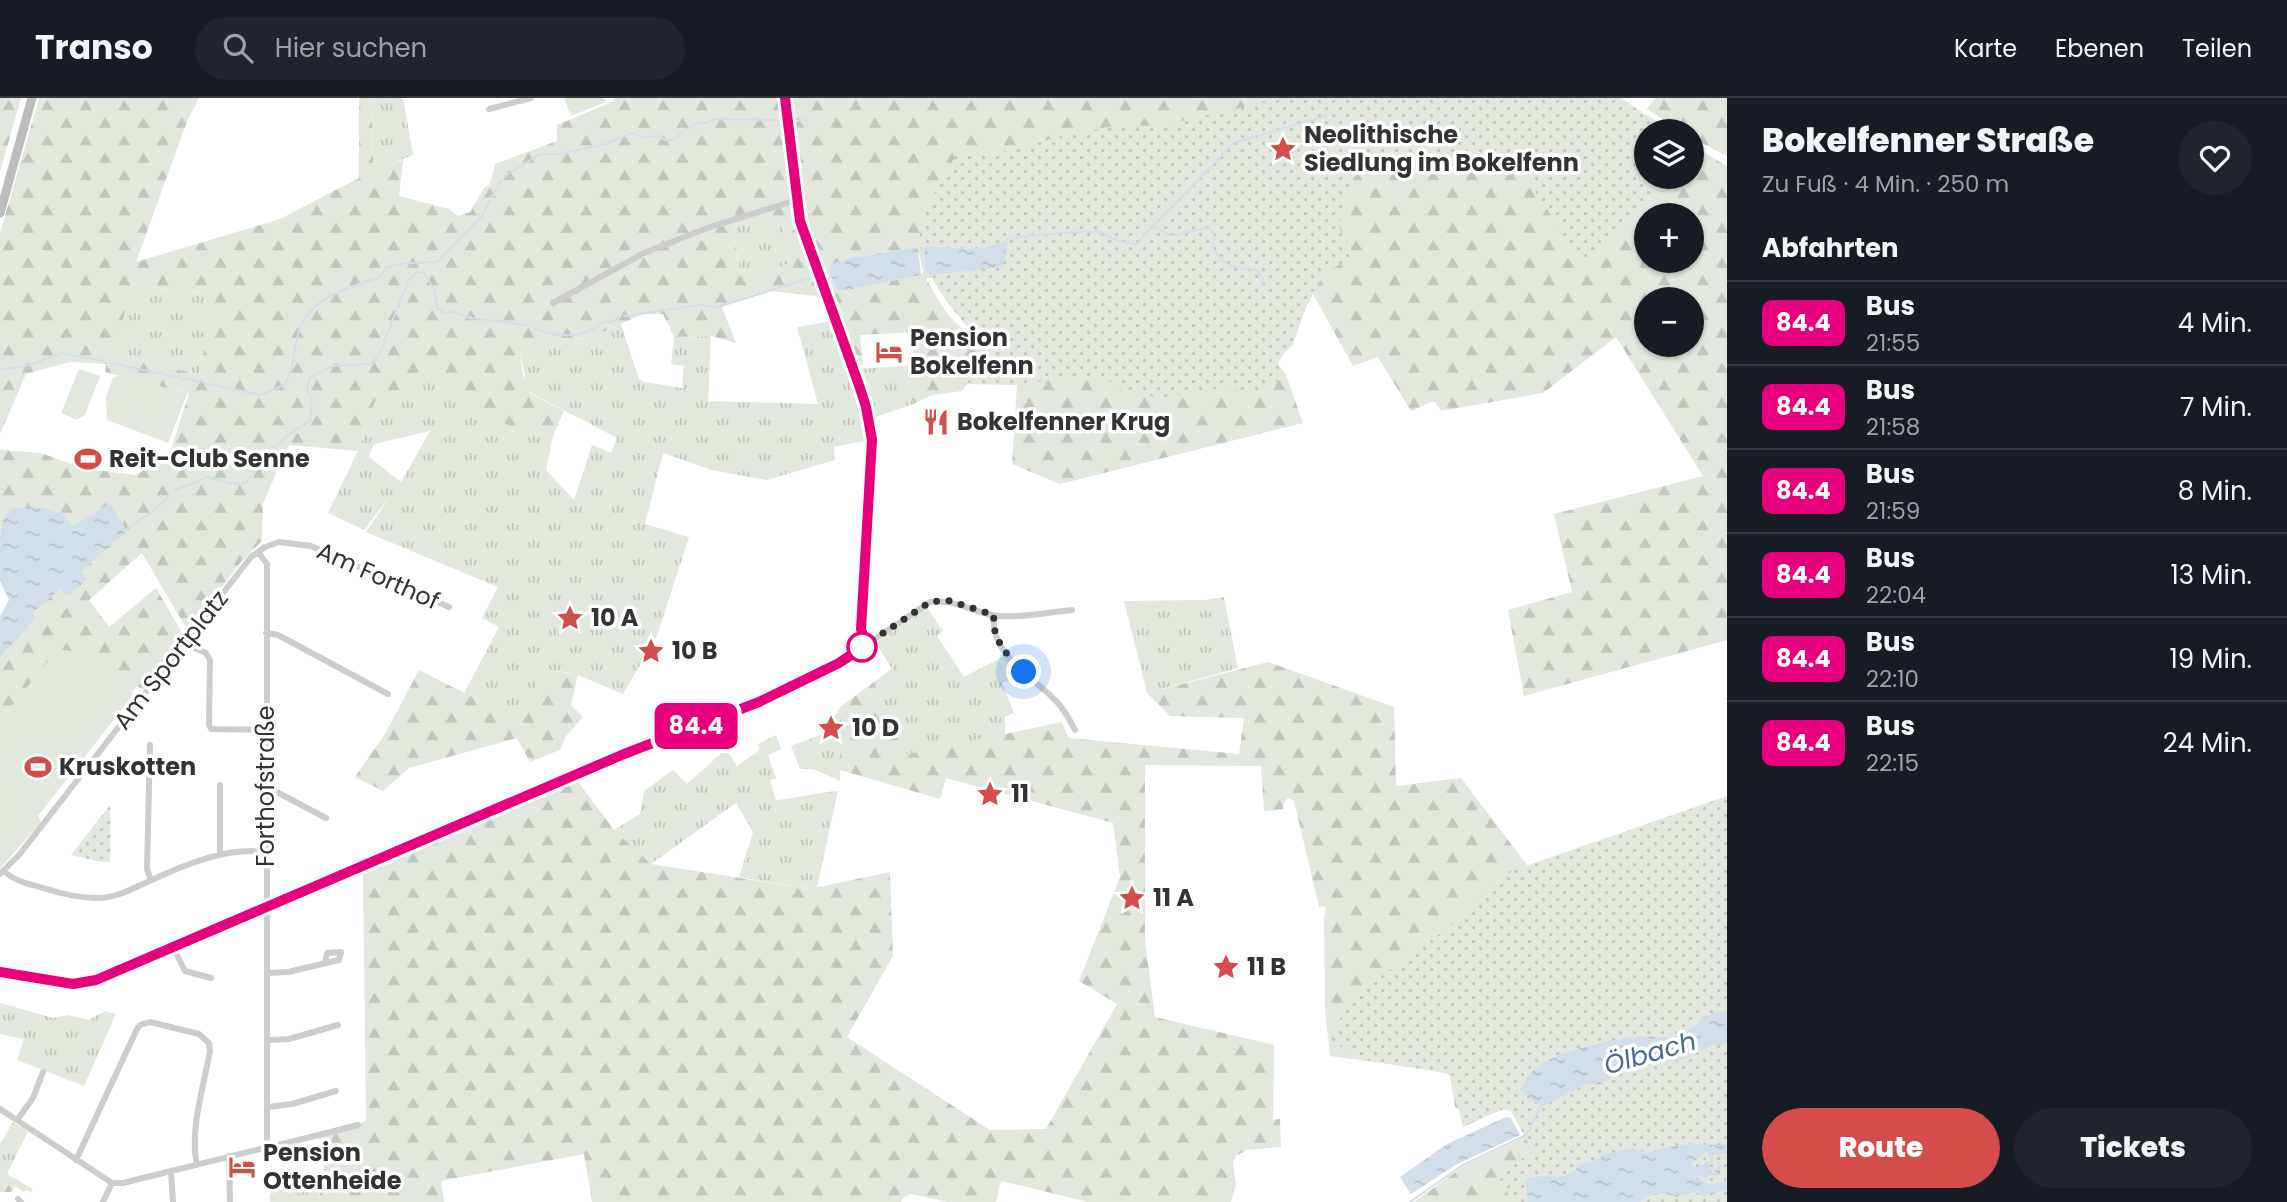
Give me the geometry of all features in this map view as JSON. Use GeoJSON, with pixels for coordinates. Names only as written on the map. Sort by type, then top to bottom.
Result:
{"type":"FeatureCollection","features":[{"type":"Feature","properties":{"kind":"street"},"geometry":{"type":"LineString","coordinates":[[0,213],[32,98]]}},
{"type":"Feature","properties":{"kind":"street"},"geometry":{"type":"LineString","coordinates":[[489,109],[531,98]]}},
{"type":"Feature","properties":{"kind":"street"},"geometry":{"type":"LineString","coordinates":[[785,98],[800,221],[866,407],[872,440],[861,629],[866,645]]}},
{"type":"Feature","properties":{"kind":"street"},"geometry":{"type":"LineString","coordinates":[[553,303],[644,253],[710,227],[797,200]]}},
{"type":"Feature","properties":{"kind":"street","name":"Am Forthof"},"geometry":{"type":"LineString","coordinates":[[265,547],[279,542],[311,546],[449,607]]}},
{"type":"Feature","properties":{"kind":"street","name":"Am Sportplatz"},"geometry":{"type":"LineString","coordinates":[[2,873],[19,855],[251,557],[265,547]]}},
{"type":"Feature","properties":{"kind":"street","name":"Forthofstraße"},"geometry":{"type":"LineString","coordinates":[[258,552],[267,564],[267,1145]]}},
{"type":"Feature","properties":{"kind":"street"},"geometry":{"type":"LineString","coordinates":[[0,972],[73,984],[85,983],[624,754],[789,688],[839,663],[930,602],[947,600],[1003,616],[1072,610]]}},
{"type":"Feature","properties":{"kind":"street"},"geometry":{"type":"LineString","coordinates":[[994,615],[996,632],[1005,653],[1056,701],[1069,716],[1075,730]]}},
{"type":"Feature","properties":{"kind":"street"},"geometry":{"type":"LineString","coordinates":[[266,633],[278,635],[388,694]]}},
{"type":"Feature","properties":{"kind":"street"},"geometry":{"type":"LineString","coordinates":[[184,643],[206,653],[209,660],[211,729],[266,730]]}},
{"type":"Feature","properties":{"kind":"street"},"geometry":{"type":"LineString","coordinates":[[150,745],[147,869],[151,880]]}},
{"type":"Feature","properties":{"kind":"street"},"geometry":{"type":"LineString","coordinates":[[219,785],[220,855]]}},
{"type":"Feature","properties":{"kind":"street"},"geometry":{"type":"LineString","coordinates":[[266,790],[273,790],[326,818]]}},
{"type":"Feature","properties":{"kind":"street"},"geometry":{"type":"LineString","coordinates":[[2,873],[10,878],[80,898],[117,895],[180,867],[220,855],[266,852]]}},
{"type":"Feature","properties":{"kind":"street"},"geometry":{"type":"LineString","coordinates":[[173,947],[185,971],[211,978]]}},
{"type":"Feature","properties":{"kind":"street"},"geometry":{"type":"LineString","coordinates":[[267,973],[288,972],[325,963]]}},
{"type":"Feature","properties":{"kind":"street"},"geometry":{"type":"LineString","coordinates":[[76,1160],[137,1030],[140,1025],[150,1022],[199,1034],[209,1043],[194,1155],[197,1165]]}},
{"type":"Feature","properties":{"kind":"street"},"geometry":{"type":"LineString","coordinates":[[268,1040],[289,1039],[338,1025]]}},
{"type":"Feature","properties":{"kind":"street"},"geometry":{"type":"LineString","coordinates":[[17,1120],[33,1098],[43,1072]]}},
{"type":"Feature","properties":{"kind":"street"},"geometry":{"type":"LineString","coordinates":[[269,1107],[292,1104],[337,1091]]}},
{"type":"Feature","properties":{"kind":"street"},"geometry":{"type":"LineString","coordinates":[[0,1109],[112,1183],[358,1125]]}},
{"type":"Feature","properties":{"kind":"street"},"geometry":{"type":"LineString","coordinates":[[229,1156],[230,1202]]}},
{"type":"Feature","properties":{"kind":"street"},"geometry":{"type":"LineString","coordinates":[[171,1171],[173,1202]]}},
{"type":"Feature","properties":{"kind":"street"},"geometry":{"type":"LineString","coordinates":[[103,1202],[112,1183]]}},
{"type":"Feature","properties":{"kind":"green space"},"geometry":{"type":"Polygon","coordinates":[[[0,98],[21,98],[0,172],[0,98]]]}},
{"type":"Feature","properties":{"kind":"green space"},"geometry":{"type":"Polygon","coordinates":[[[39,98],[199,98],[188,119],[136,262],[280,219],[359,178],[359,98],[372,98],[373,170],[403,160],[399,196],[449,209],[458,216],[470,212],[484,188],[490,184],[495,164],[557,141],[557,125],[614,101],[613,98],[782,98],[795,198],[825,297],[771,291],[722,307],[736,343],[711,336],[674,337],[663,314],[643,314],[590,338],[532,341],[520,355],[523,376],[531,381],[529,393],[564,411],[553,436],[520,429],[461,407],[449,375],[377,396],[358,451],[289,445],[263,503],[262,541],[241,562],[188,631],[142,553],[89,600],[109,627],[156,588],[184,636],[143,690],[137,686],[132,692],[94,662],[3,718],[0,716],[0,655],[34,619],[31,614],[71,527],[4,515],[0,536],[0,450],[41,453],[86,469],[136,475],[170,452],[189,394],[105,372],[106,364],[69,362],[26,374],[0,434],[0,233],[39,98]],[[778,216],[733,225],[739,266],[743,273],[767,274],[788,263],[782,221],[778,216]],[[132,285],[113,357],[199,374],[216,294],[132,285]]]}},
{"type":"Feature","properties":{"kind":"green space"},"geometry":{"type":"Polygon","coordinates":[[[372,98],[403,98],[413,155],[373,171],[372,98]]]}},
{"type":"Feature","properties":{"kind":"green space"},"geometry":{"type":"Polygon","coordinates":[[[564,98],[604,98],[606,102],[571,116],[564,98]]]}},
{"type":"Feature","properties":{"kind":"green space"},"geometry":{"type":"Polygon","coordinates":[[[787,98],[1621,98],[1651,119],[1634,119],[1634,189],[1704,189],[1704,152],[1727,166],[1727,640],[1524,696],[1508,610],[1572,592],[1554,514],[1703,476],[1616,337],[1543,393],[1441,411],[1434,401],[1411,411],[1378,357],[1353,366],[1313,294],[1278,364],[1286,375],[1303,423],[1060,484],[1012,464],[1017,384],[968,383],[962,391],[932,395],[913,404],[904,366],[911,365],[916,332],[860,335],[863,365],[855,366],[803,220],[787,98]],[[918,247],[851,258],[829,271],[837,290],[843,291],[921,275],[923,272],[918,247]],[[934,277],[926,279],[941,304],[960,326],[976,334],[934,277]]]}},
{"type":"Feature","properties":{"kind":"green space"},"geometry":{"type":"Polygon","coordinates":[[[1285,98],[1620,98],[1653,119],[1634,119],[1634,189],[1665,189],[1649,203],[1634,203],[1634,217],[1582,264],[1522,170],[1490,167],[1450,170],[1424,164],[1406,168],[1372,157],[1364,161],[1346,193],[1339,227],[1355,257],[1329,270],[1317,285],[1308,301],[1293,344],[1276,362],[1284,378],[1261,393],[1227,387],[1162,398],[1123,391],[1102,376],[1057,378],[1024,385],[965,384],[979,359],[979,346],[932,278],[920,244],[921,224],[957,154],[1010,151],[1057,137],[1124,124],[1161,127],[1200,116],[1228,112],[1258,102],[1285,98]]]}},
{"type":"Feature","properties":{"kind":"green space"},"geometry":{"type":"Polygon","coordinates":[[[1656,98],[1727,98],[1727,156],[1704,144],[1704,119],[1662,119],[1647,109],[1656,98]]]}},
{"type":"Feature","properties":{"kind":"green space"},"geometry":{"type":"Polygon","coordinates":[[[778,216],[782,221],[788,263],[767,274],[743,273],[739,266],[733,225],[778,216]]]}},
{"type":"Feature","properties":{"kind":"green space"},"geometry":{"type":"Polygon","coordinates":[[[131,285],[216,294],[199,374],[113,357],[131,285]]]}},
{"type":"Feature","properties":{"kind":"green space"},"geometry":{"type":"Polygon","coordinates":[[[832,321],[864,410],[868,440],[834,447],[835,460],[767,480],[712,470],[663,453],[645,524],[689,537],[657,636],[623,694],[573,673],[545,670],[518,720],[464,693],[499,627],[482,618],[498,587],[366,532],[390,496],[364,530],[328,513],[358,451],[377,396],[450,374],[453,391],[520,429],[553,436],[546,470],[574,500],[592,445],[611,453],[617,438],[529,392],[520,355],[532,341],[590,338],[621,324],[639,379],[682,388],[684,366],[671,364],[674,337],[711,336],[708,401],[818,404],[797,327],[832,321]],[[430,431],[374,444],[369,457],[401,482],[430,431]]]}},
{"type":"Feature","properties":{"kind":"green space"},"geometry":{"type":"Polygon","coordinates":[[[904,366],[913,404],[873,418],[858,369],[904,366]]]}},
{"type":"Feature","properties":{"kind":"green space"},"geometry":{"type":"Polygon","coordinates":[[[79,369],[100,376],[85,415],[77,420],[61,413],[79,369]]]}},
{"type":"Feature","properties":{"kind":"green space"},"geometry":{"type":"Polygon","coordinates":[[[120,375],[187,394],[168,443],[107,420],[106,397],[113,378],[120,375]]]}},
{"type":"Feature","properties":{"kind":"green space"},"geometry":{"type":"Polygon","coordinates":[[[1224,597],[1238,668],[1147,693],[1124,601],[1205,600],[1224,597]]]}},
{"type":"Feature","properties":{"kind":"green space"},"geometry":{"type":"Polygon","coordinates":[[[926,606],[943,631],[937,636],[964,677],[1004,656],[1023,674],[1002,683],[1014,713],[1005,717],[1005,734],[905,755],[874,682],[892,669],[876,643],[926,606]]]}},
{"type":"Feature","properties":{"kind":"green space","name":"Kruskotten"},"geometry":{"type":"Polygon","coordinates":[[[57,650],[76,651],[134,694],[38,816],[41,822],[0,869],[0,716],[3,717],[57,650]]]}},
{"type":"Feature","properties":{"kind":"green space"},"geometry":{"type":"Polygon","coordinates":[[[1268,662],[1394,707],[1396,786],[1461,778],[1533,873],[1727,796],[1727,1010],[1537,1104],[1528,1202],[1414,1202],[1464,1166],[1523,1138],[1530,1132],[1514,1108],[1510,1111],[1502,1109],[1463,1127],[1459,1109],[1455,1107],[1449,1072],[1330,1056],[1325,1009],[1326,906],[1319,907],[1294,801],[1288,798],[1283,809],[1264,811],[1261,766],[1145,765],[1145,941],[1155,1017],[1274,1045],[1273,1120],[1280,1119],[1281,1147],[1247,1150],[1236,1156],[1233,1162],[1236,1186],[1231,1202],[1088,1202],[1001,1181],[996,1202],[948,1202],[911,1194],[901,1202],[592,1202],[584,1154],[441,1181],[444,1202],[319,1202],[325,1156],[319,1138],[366,1121],[363,872],[576,779],[614,830],[651,864],[810,889],[890,872],[893,956],[847,1037],[990,1130],[1046,1129],[1117,1004],[1079,981],[1120,877],[1113,823],[946,778],[940,799],[840,770],[840,707],[874,682],[905,755],[1062,722],[1069,738],[1239,754],[1244,718],[1170,716],[1147,693],[1268,662]]]}},
{"type":"Feature","properties":{"kind":"green space"},"geometry":{"type":"Polygon","coordinates":[[[419,670],[518,720],[545,670],[578,674],[571,705],[583,717],[566,736],[560,750],[530,762],[517,738],[409,768],[383,791],[355,777],[385,734],[419,670]]]}},
{"type":"Feature","properties":{"kind":"green space"},"geometry":{"type":"Polygon","coordinates":[[[840,707],[840,781],[813,769],[800,769],[791,746],[823,734],[840,707]]]}},
{"type":"Feature","properties":{"kind":"green space"},"geometry":{"type":"Polygon","coordinates":[[[776,735],[781,749],[768,755],[776,778],[770,780],[776,800],[838,791],[817,887],[810,889],[739,877],[753,832],[736,803],[651,864],[614,830],[640,814],[644,791],[673,770],[687,784],[726,749],[737,766],[760,750],[758,744],[776,735]]]}},
{"type":"Feature","properties":{"kind":"green space"},"geometry":{"type":"Polygon","coordinates":[[[1727,796],[1727,1202],[1512,1202],[1499,1177],[1532,1151],[1509,1107],[1464,1125],[1454,1078],[1445,1073],[1352,1058],[1332,1040],[1337,1024],[1363,991],[1451,925],[1484,890],[1502,877],[1517,869],[1727,796]]]}},
{"type":"Feature","properties":{"kind":"green space"},"geometry":{"type":"Polygon","coordinates":[[[110,805],[110,862],[71,855],[110,805]]]}},
{"type":"Feature","properties":{"kind":"green space"},"geometry":{"type":"Polygon","coordinates":[[[0,1003],[53,1018],[68,1015],[89,1020],[105,1011],[116,1014],[84,1086],[17,1060],[24,1039],[0,1034],[0,1003]]]}},
{"type":"Feature","properties":{"kind":"green space"},"geometry":{"type":"Polygon","coordinates":[[[13,1122],[28,1131],[7,1174],[0,1174],[0,1144],[13,1122]]]}},
{"type":"Feature","properties":{"kind":"green space"},"geometry":{"type":"Polygon","coordinates":[[[0,1174],[7,1174],[33,1189],[30,1193],[28,1190],[23,1192],[15,1186],[11,1192],[0,1192],[0,1174]]]}},
{"type":"Feature","properties":{"kind":"green space"},"geometry":{"type":"Polygon","coordinates":[[[322,1174],[319,1202],[270,1202],[270,1193],[322,1174]]]}},
{"type":"Feature","properties":{"kind":"water"},"geometry":{"type":"Polygon","coordinates":[[[1008,239],[1003,267],[930,275],[926,270],[926,246],[979,248],[1008,239]]]}},
{"type":"Feature","properties":{"kind":"water"},"geometry":{"type":"Polygon","coordinates":[[[918,247],[921,275],[843,291],[837,290],[829,271],[832,264],[851,258],[918,247]]]}},
{"type":"Feature","properties":{"kind":"water"},"geometry":{"type":"Polygon","coordinates":[[[110,503],[127,531],[81,571],[88,579],[70,594],[64,595],[61,588],[31,614],[35,619],[0,657],[0,616],[9,600],[0,581],[0,536],[4,515],[14,508],[35,507],[65,515],[72,527],[110,503]]]}},
{"type":"Feature","properties":{"kind":"water"},"geometry":{"type":"Polygon","coordinates":[[[1727,1010],[1727,1041],[1723,1045],[1711,1045],[1684,1059],[1628,1066],[1601,1084],[1585,1085],[1543,1106],[1522,1092],[1526,1079],[1536,1068],[1551,1059],[1588,1046],[1624,1039],[1674,1036],[1687,1031],[1713,1013],[1727,1010]]]}},
{"type":"Feature","properties":{"kind":"water"},"geometry":{"type":"Polygon","coordinates":[[[1506,1117],[1511,1118],[1520,1135],[1457,1164],[1411,1194],[1400,1177],[1447,1144],[1506,1117]]]}},
{"type":"Feature","properties":{"kind":"water"},"geometry":{"type":"Polygon","coordinates":[[[1723,1143],[1727,1145],[1727,1153],[1713,1155],[1713,1165],[1707,1151],[1691,1164],[1698,1168],[1708,1161],[1711,1171],[1717,1170],[1720,1162],[1720,1175],[1710,1175],[1707,1179],[1699,1175],[1695,1178],[1711,1185],[1725,1181],[1727,1177],[1726,1190],[1702,1196],[1693,1192],[1677,1197],[1664,1193],[1647,1196],[1639,1202],[1528,1202],[1525,1184],[1527,1179],[1563,1176],[1575,1171],[1579,1165],[1601,1158],[1603,1154],[1632,1149],[1651,1152],[1666,1147],[1723,1143]]]}},
{"type":"Feature","properties":{"kind":"waterway"},"geometry":{"type":"LineString","coordinates":[[1008,239],[1098,231],[1118,241],[1136,244],[1234,143],[1329,115]]}},
{"type":"Feature","properties":{"kind":"waterway"},"geometry":{"type":"LineString","coordinates":[[505,176],[540,154],[559,154],[606,144],[629,134],[643,138],[657,136],[667,141],[676,139],[699,122],[707,123],[714,119],[778,120]]}},
{"type":"Feature","properties":{"kind":"waterway"},"geometry":{"type":"LineString","coordinates":[[797,121],[806,120]]}},
{"type":"Feature","properties":{"kind":"waterway"},"geometry":{"type":"LineString","coordinates":[[204,383],[260,395],[284,385],[291,368],[301,325],[308,313],[342,290],[381,277],[386,267],[437,262],[482,216],[501,180]]}},
{"type":"Feature","properties":{"kind":"waterway"},"geometry":{"type":"LineString","coordinates":[[1154,226],[1171,236],[1210,229],[1214,236],[1213,248],[1222,259],[1236,267],[1255,269],[1263,278],[1263,283]]}},
{"type":"Feature","properties":{"kind":"waterway"},"geometry":{"type":"LineString","coordinates":[[175,490],[208,477],[233,484],[247,482],[274,446],[311,420],[310,404],[313,400],[307,390],[310,377],[333,366],[371,364],[379,355],[408,281],[417,272],[424,273],[434,289],[437,307],[443,313],[454,312],[471,318],[528,325]]}},
{"type":"Feature","properties":{"kind":"waterway"},"geometry":{"type":"LineString","coordinates":[[756,295],[809,278]]}},
{"type":"Feature","properties":{"kind":"waterway"},"geometry":{"type":"LineString","coordinates":[[624,316],[700,305],[716,307],[754,296]]}},
{"type":"Feature","properties":{"kind":"waterway"},"geometry":{"type":"LineString","coordinates":[[534,328],[552,334],[579,334],[620,317]]}},
{"type":"Feature","properties":{"kind":"waterway"},"geometry":{"type":"LineString","coordinates":[[0,370],[30,365],[61,353],[103,361]]}},
{"type":"Feature","properties":{"kind":"waterway"},"geometry":{"type":"LineString","coordinates":[[110,363],[201,382]]}},
{"type":"Feature","properties":{"kind":"waterway"},"geometry":{"type":"LineString","coordinates":[[124,531],[156,509],[170,495]]}},
{"type":"Feature","properties":{"kind":"waterway","name":"Ölbach"},"geometry":{"type":"LineString","coordinates":[[1410,1202],[1463,1165],[1524,1136],[1541,1104]]}},
{"type":"Feature","properties":{"kind":"bus line","name":"84.4"},"geometry":{"type":"LineString","coordinates":[[0,972],[73,984],[96,980],[624,754],[759,702],[839,663],[866,645],[861,629],[872,440],[860,388],[800,221],[785,98]]}},
{"type":"Feature","properties":{"kind":"place","name":"Neolithische Siedlung im Bokelfenn"},"geometry":{"type":"Point","coordinates":[1283,149]}},
{"type":"Feature","properties":{"kind":"place","name":"Pension Bokelfenn"},"geometry":{"type":"Point","coordinates":[889,352]}},
{"type":"Feature","properties":{"kind":"place","name":"Bokelfenner Krug"},"geometry":{"type":"Point","coordinates":[936,422]}},
{"type":"Feature","properties":{"kind":"place","name":"Reit-Club Senne"},"geometry":{"type":"Point","coordinates":[88,459]}},
{"type":"Feature","properties":{"kind":"place","name":"10 A"},"geometry":{"type":"Point","coordinates":[570,618]}},
{"type":"Feature","properties":{"kind":"place","name":"10 B"},"geometry":{"type":"Point","coordinates":[651,651]}},
{"type":"Feature","properties":{"kind":"place","name":"10 D"},"geometry":{"type":"Point","coordinates":[831,728]}},
{"type":"Feature","properties":{"kind":"place","name":"Kruskotten"},"geometry":{"type":"Point","coordinates":[38,767]}},
{"type":"Feature","properties":{"kind":"place","name":"11"},"geometry":{"type":"Point","coordinates":[990,794]}},
{"type":"Feature","properties":{"kind":"place","name":"11 A"},"geometry":{"type":"Point","coordinates":[1132,898]}},
{"type":"Feature","properties":{"kind":"place","name":"11 B"},"geometry":{"type":"Point","coordinates":[1226,967]}},
{"type":"Feature","properties":{"kind":"place","name":"Pension Ottenheide"},"geometry":{"type":"Point","coordinates":[242,1167]}},
{"type":"Feature","properties":{"kind":"route"},"geometry":{"type":"LineString","coordinates":[[862,647],[930,602],[947,600],[994,615],[999,643],[1024,672]]}}]}
